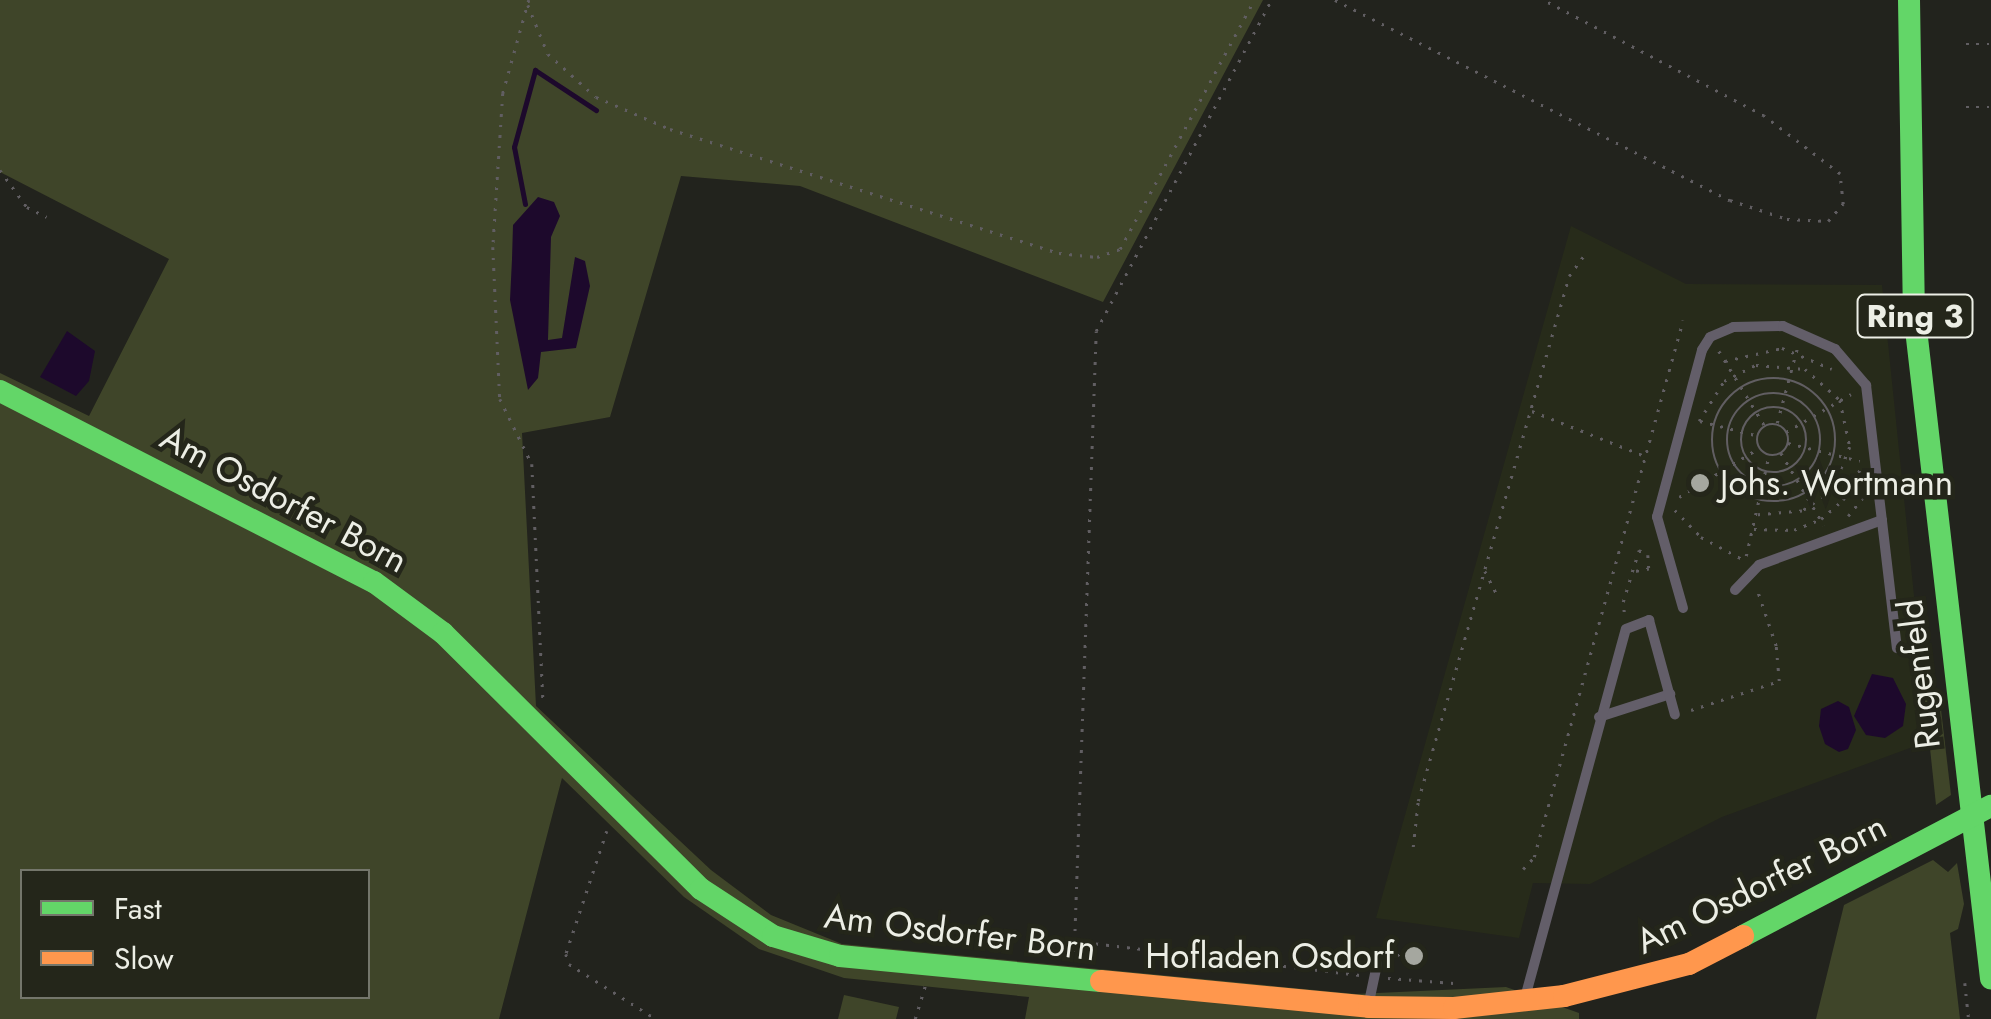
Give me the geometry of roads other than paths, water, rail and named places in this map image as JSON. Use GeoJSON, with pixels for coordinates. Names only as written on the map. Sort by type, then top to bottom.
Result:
{"type":"FeatureCollection","features":[{"type":"Feature","properties":{"kind":"street","name":"Rugenfeld"},"geometry":{"type":"LineString","coordinates":[[1909,0],[1914,312],[1981,812],[1991,979]]}},
{"type":"Feature","properties":{"kind":"street","name":"Am Osdorfer Born"},"geometry":{"type":"LineString","coordinates":[[0,391],[374,582],[443,634],[701,889],[773,936],[840,956],[1076,984],[1369,1007],[1526,1000],[1644,980],[1689,964],[1981,812]]}},
{"type":"Feature","properties":{"kind":"lane"},"geometry":{"type":"LineString","coordinates":[[1683,608],[1657,528],[1684,417],[1710,337],[1748,325],[1802,331],[1848,360],[1866,386],[1897,648]]}},
{"type":"Feature","properties":{"kind":"lane"},"geometry":{"type":"LineString","coordinates":[[1735,590],[1759,565],[1882,520]]}},
{"type":"Feature","properties":{"kind":"lane"},"geometry":{"type":"LineString","coordinates":[[1526,1000],[1527,978],[1626,629],[1649,620],[1676,714]]}},
{"type":"Feature","properties":{"kind":"lane"},"geometry":{"type":"LineString","coordinates":[[1599,717],[1670,694]]}},
{"type":"Feature","properties":{"kind":"lane"},"geometry":{"type":"LineString","coordinates":[[1369,1007],[1371,977],[1377,964]]}},
{"type":"Feature","properties":{"kind":"waterway"},"geometry":{"type":"LineString","coordinates":[[525,204],[514,147],[535,70],[596,110]]}},
{"type":"Feature","properties":{"kind":"place","name":"Johs. Wortmann"},"geometry":{"type":"Point","coordinates":[1700,483]}},
{"type":"Feature","properties":{"kind":"place","name":"Hofladen Osdorf"},"geometry":{"type":"Point","coordinates":[1414,956]}}]}
